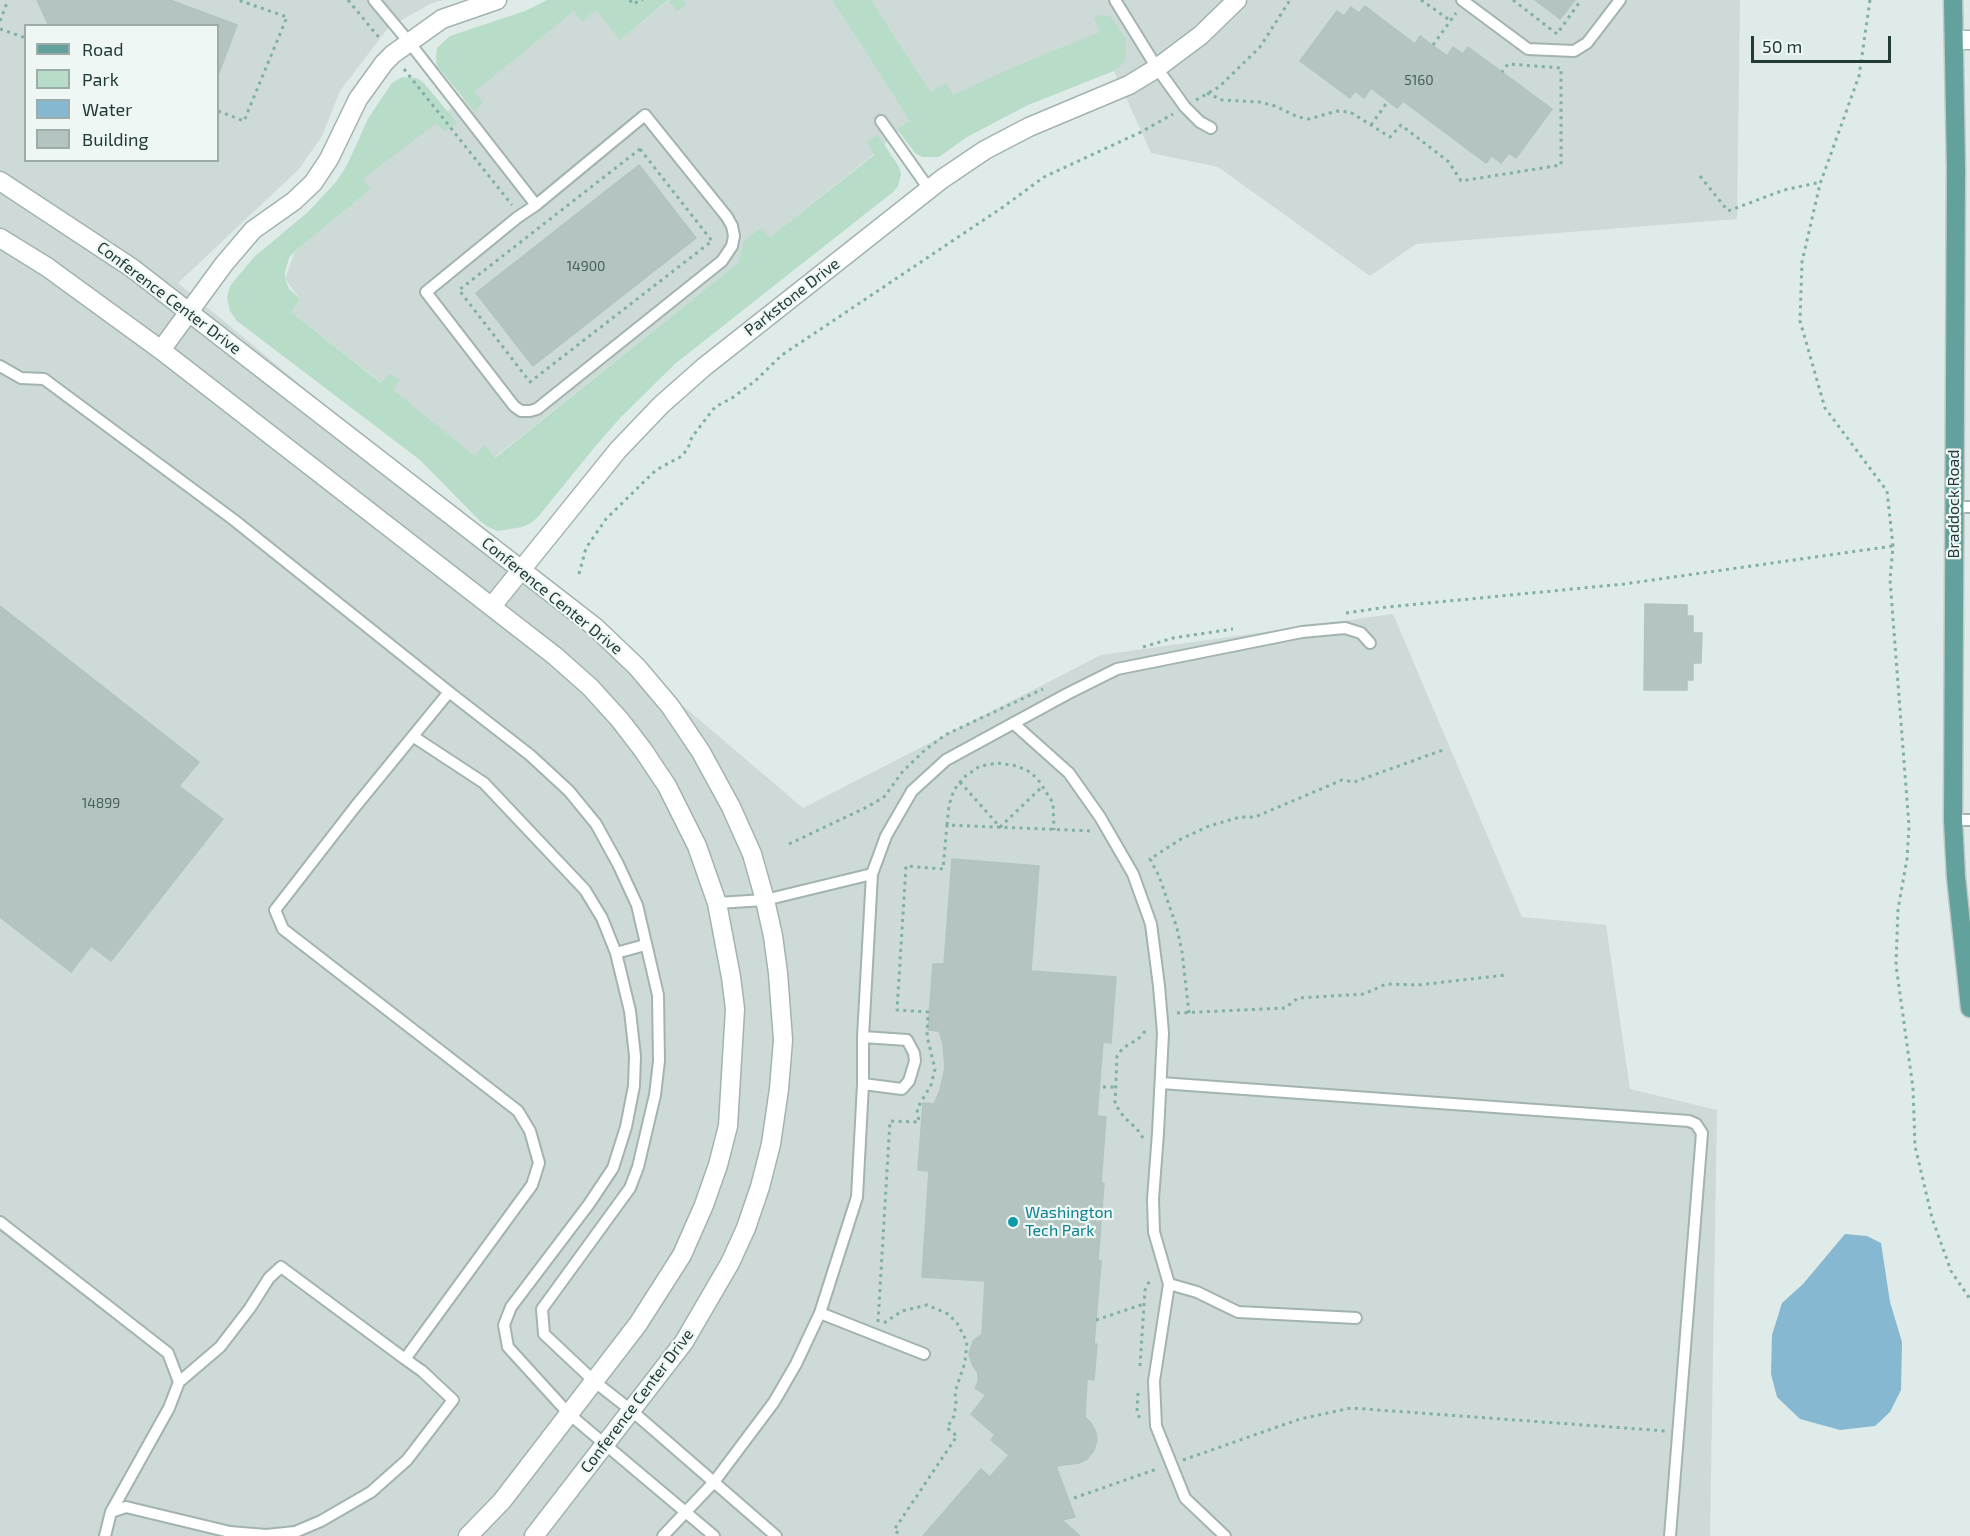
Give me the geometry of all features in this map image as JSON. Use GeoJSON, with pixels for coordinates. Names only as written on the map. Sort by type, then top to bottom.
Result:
{"type":"FeatureCollection","features":[{"type":"Feature","properties":{"kind":"main road","name":"Braddock Road"},"geometry":{"type":"LineString","coordinates":[[1953,0],[1962,40],[1956,168],[1962,507],[1961,820],[1956,877],[1970,1008]]}},
{"type":"Feature","properties":{"kind":"street"},"geometry":{"type":"LineString","coordinates":[[161,350],[224,264],[253,230],[294,201],[313,183],[329,159],[358,99],[372,77],[393,54],[442,19],[496,0]]}},
{"type":"Feature","properties":{"kind":"street","name":"Parkstone Drive"},"geometry":{"type":"LineString","coordinates":[[492,606],[618,450],[662,405],[704,367],[929,189],[985,150],[1029,128],[1129,85],[1157,68],[1201,35],[1237,0]]}},
{"type":"Feature","properties":{"kind":"street","name":"Conference Center Drive"},"geometry":{"type":"LineString","coordinates":[[0,180],[132,268],[595,627],[637,667],[670,706],[701,752],[731,807],[752,854],[765,900],[778,973],[783,1040],[771,1144],[760,1187],[746,1228],[730,1263],[684,1342],[534,1536]]}},
{"type":"Feature","properties":{"kind":"street"},"geometry":{"type":"LineString","coordinates":[[0,238],[46,267],[161,350],[555,656],[590,687],[620,720],[668,786],[697,846],[717,903],[732,977],[735,1010],[728,1126],[718,1165],[704,1205],[682,1255],[638,1324],[502,1501],[468,1536]]}},
{"type":"Feature","properties":{"kind":"lane"},"geometry":{"type":"LineString","coordinates":[[374,0],[536,205]]}},
{"type":"Feature","properties":{"kind":"lane"},"geometry":{"type":"LineString","coordinates":[[1115,0],[1157,68],[1185,107],[1200,122],[1211,128]]}},
{"type":"Feature","properties":{"kind":"lane"},"geometry":{"type":"LineString","coordinates":[[1463,1],[1528,48],[1574,51],[1587,43],[1620,0]]}},
{"type":"Feature","properties":{"kind":"lane"},"geometry":{"type":"LineString","coordinates":[[645,115],[727,217],[734,236],[732,246],[722,261],[537,409],[521,411],[514,406],[426,292],[536,205],[645,115]]}},
{"type":"Feature","properties":{"kind":"lane"},"geometry":{"type":"LineString","coordinates":[[881,121],[929,189]]}},
{"type":"Feature","properties":{"kind":"lane"},"geometry":{"type":"LineString","coordinates":[[0,366],[21,378],[44,380],[234,520],[530,755],[561,783],[596,824],[637,905],[658,995],[659,1061],[655,1095],[638,1167],[630,1188],[542,1309],[544,1334],[595,1382],[632,1411],[776,1536]]}},
{"type":"Feature","properties":{"kind":"lane"},"geometry":{"type":"LineString","coordinates":[[663,1536],[714,1482],[774,1402],[796,1364],[820,1313],[857,1197],[872,874],[886,836],[912,791],[946,760],[1117,669],[1302,632],[1345,628],[1361,633],[1370,644]]}},
{"type":"Feature","properties":{"kind":"lane"},"geometry":{"type":"LineString","coordinates":[[405,1359],[532,1185],[539,1163],[530,1131],[518,1112],[283,929],[275,910],[449,692]]}},
{"type":"Feature","properties":{"kind":"lane"},"geometry":{"type":"LineString","coordinates":[[1013,723],[1069,773],[1100,817],[1133,874],[1150,924],[1163,1033],[1153,1198],[1154,1232],[1169,1284],[1154,1381],[1156,1426],[1185,1498],[1225,1536]]}},
{"type":"Feature","properties":{"kind":"lane"},"geometry":{"type":"LineString","coordinates":[[414,737],[484,783],[585,890],[602,918],[616,953],[630,1011],[635,1056],[634,1086],[626,1127],[613,1168],[589,1204],[511,1307],[504,1325],[508,1347],[569,1414],[714,1536]]}},
{"type":"Feature","properties":{"kind":"lane"},"geometry":{"type":"LineString","coordinates":[[717,903],[765,900],[872,874]]}},
{"type":"Feature","properties":{"kind":"lane"},"geometry":{"type":"LineString","coordinates":[[616,953],[645,945]]}},
{"type":"Feature","properties":{"kind":"lane"},"geometry":{"type":"LineString","coordinates":[[863,1037],[907,1040],[914,1053],[915,1061],[909,1081],[903,1089],[863,1084]]}},
{"type":"Feature","properties":{"kind":"lane"},"geometry":{"type":"LineString","coordinates":[[1161,1083],[1689,1120],[1696,1124],[1702,1133],[1670,1536]]}},
{"type":"Feature","properties":{"kind":"lane"},"geometry":{"type":"LineString","coordinates":[[0,1222],[168,1353],[179,1382]]}},
{"type":"Feature","properties":{"kind":"lane"},"geometry":{"type":"LineString","coordinates":[[105,1536],[111,1512],[169,1408],[179,1382],[220,1347],[250,1308],[269,1278],[281,1267],[422,1371],[453,1400],[407,1460],[371,1492],[295,1533],[266,1535],[230,1532],[126,1508],[111,1512]]}},
{"type":"Feature","properties":{"kind":"lane"},"geometry":{"type":"LineString","coordinates":[[1169,1284],[1197,1292],[1238,1312],[1356,1318]]}},
{"type":"Feature","properties":{"kind":"lane"},"geometry":{"type":"LineString","coordinates":[[820,1313],[924,1354]]}},
{"type":"Feature","properties":{"kind":"path"},"geometry":{"type":"LineString","coordinates":[[0,21],[8,0]]}},
{"type":"Feature","properties":{"kind":"path"},"geometry":{"type":"LineString","coordinates":[[219,111],[244,121],[286,17],[238,0]]}},
{"type":"Feature","properties":{"kind":"path"},"geometry":{"type":"LineString","coordinates":[[348,0],[533,232]]}},
{"type":"Feature","properties":{"kind":"path"},"geometry":{"type":"LineString","coordinates":[[630,0],[632,4],[643,0]]}},
{"type":"Feature","properties":{"kind":"path"},"geometry":{"type":"LineString","coordinates":[[579,574],[586,548],[606,519],[656,471],[682,456],[692,437],[715,407],[755,381],[782,355],[1044,177],[1148,128],[1219,87],[1260,46],[1290,0]]}},
{"type":"Feature","properties":{"kind":"path"},"geometry":{"type":"LineString","coordinates":[[1421,0],[1451,21]]}},
{"type":"Feature","properties":{"kind":"path"},"geometry":{"type":"LineString","coordinates":[[1513,0],[1557,34],[1581,0]]}},
{"type":"Feature","properties":{"kind":"path"},"geometry":{"type":"LineString","coordinates":[[1870,0],[1859,76],[1821,182],[1802,262],[1800,321],[1826,408],[1887,491],[1893,546],[1890,580],[1910,826],[1898,909],[1896,965],[1914,1088],[1917,1156],[1932,1218],[1951,1271],[1970,1299]]}},
{"type":"Feature","properties":{"kind":"path"},"geometry":{"type":"LineString","coordinates":[[1433,45],[1463,1]]}},
{"type":"Feature","properties":{"kind":"path"},"geometry":{"type":"LineString","coordinates":[[0,28],[24,37]]}},
{"type":"Feature","properties":{"kind":"path"},"geometry":{"type":"LineString","coordinates":[[1207,93],[1222,100],[1260,102],[1309,119],[1337,111],[1350,112],[1390,137],[1401,125],[1449,162],[1461,181],[1561,165],[1561,69],[1508,64],[1502,72]]}},
{"type":"Feature","properties":{"kind":"path"},"geometry":{"type":"LineString","coordinates":[[1371,125],[1388,101]]}},
{"type":"Feature","properties":{"kind":"path"},"geometry":{"type":"LineString","coordinates":[[640,149],[712,240],[530,382],[459,290],[533,232],[640,149]]}},
{"type":"Feature","properties":{"kind":"path"},"geometry":{"type":"LineString","coordinates":[[1700,176],[1728,211],[1784,190],[1821,182]]}},
{"type":"Feature","properties":{"kind":"path"},"geometry":{"type":"LineString","coordinates":[[1189,1012],[1177,928],[1159,876],[1150,859],[1181,839],[1209,826],[1240,817],[1255,817],[1342,780],[1354,782],[1443,750]]}},
{"type":"Feature","properties":{"kind":"path"},"geometry":{"type":"LineString","coordinates":[[902,1536],[894,1530],[957,1436],[947,1428],[954,1416],[955,1392],[966,1362],[967,1342],[964,1333],[948,1314],[927,1305],[902,1311],[885,1323],[878,1322],[890,1121],[918,1122],[917,1108],[931,1085],[935,1069],[927,1035],[928,1012],[897,1010],[906,866],[943,869],[949,804],[954,790],[964,777],[980,766],[1008,764],[1028,771],[1043,786],[1053,803],[1054,830]]}},
{"type":"Feature","properties":{"kind":"path"},"geometry":{"type":"LineString","coordinates":[[960,782],[1000,827]]}},
{"type":"Feature","properties":{"kind":"path"},"geometry":{"type":"LineString","coordinates":[[1000,827],[1043,786]]}},
{"type":"Feature","properties":{"kind":"path"},"geometry":{"type":"LineString","coordinates":[[947,825],[1098,831]]}},
{"type":"Feature","properties":{"kind":"path"},"geometry":{"type":"LineString","coordinates":[[1161,1014],[1285,1008],[1298,999],[1364,994],[1386,984],[1418,985],[1506,975]]}},
{"type":"Feature","properties":{"kind":"path"},"geometry":{"type":"LineString","coordinates":[[1103,1087],[1116,1087]]}},
{"type":"Feature","properties":{"kind":"path"},"geometry":{"type":"LineString","coordinates":[[1095,1320],[1144,1304]]}},
{"type":"Feature","properties":{"kind":"path"},"geometry":{"type":"LineString","coordinates":[[1074,1498],[1300,1419],[1351,1408],[1679,1431]]}},
{"type":"Feature","properties":{"kind":"shaded area"},"geometry":{"type":"Polygon","coordinates":[[[0,0],[443,0],[430,4],[388,28],[340,91],[322,136],[299,169],[178,283],[522,569],[803,808],[1101,655],[1393,614],[1522,917],[1606,925],[1630,1089],[1717,1110],[1710,1536],[0,1536],[0,0]]]}},
{"type":"Feature","properties":{"kind":"shaded area"},"geometry":{"type":"Polygon","coordinates":[[[669,0],[832,0],[910,121],[874,154],[494,458],[475,456],[291,312],[300,299],[285,279],[295,251],[371,189],[362,179],[574,11],[596,9],[621,39],[669,0]]]}},
{"type":"Feature","properties":{"kind":"shaded area"},"geometry":{"type":"Polygon","coordinates":[[[871,0],[1740,0],[1737,219],[1416,244],[1370,276],[1218,167],[1151,153],[1114,71],[1122,65],[1101,32],[953,95],[931,92],[871,0]]]}},
{"type":"Feature","properties":{"kind":"green space"},"geometry":{"type":"Polygon","coordinates":[[[547,0],[668,0],[620,40],[596,10],[582,22],[574,11],[474,92],[483,102],[475,112],[437,66],[437,48],[450,36],[525,11],[547,0]]]}},
{"type":"Feature","properties":{"kind":"green space"},"geometry":{"type":"Polygon","coordinates":[[[668,0],[684,0],[686,5],[677,11],[668,0]]]}},
{"type":"Feature","properties":{"kind":"green space"},"geometry":{"type":"Polygon","coordinates":[[[832,0],[871,0],[931,92],[946,83],[953,95],[1016,66],[1100,32],[1094,18],[1098,15],[1110,16],[1126,39],[1126,58],[1122,65],[1114,71],[1028,105],[967,137],[939,157],[922,157],[915,153],[897,129],[910,121],[832,0]]]}},
{"type":"Feature","properties":{"kind":"green space"},"geometry":{"type":"Polygon","coordinates":[[[402,77],[416,78],[423,82],[457,123],[445,131],[436,123],[363,179],[371,189],[295,251],[289,258],[285,272],[289,289],[300,299],[291,312],[381,383],[390,374],[400,380],[393,390],[475,456],[485,445],[495,458],[739,262],[744,241],[761,228],[770,237],[874,155],[867,141],[878,135],[899,167],[901,174],[898,186],[893,192],[676,363],[620,418],[538,517],[522,527],[498,531],[480,521],[420,460],[237,321],[230,311],[227,298],[230,286],[254,257],[308,212],[336,182],[347,165],[369,117],[392,83],[402,77]]]}},
{"type":"Feature","properties":{"kind":"water"},"geometry":{"type":"Polygon","coordinates":[[[1845,1234],[1867,1236],[1881,1243],[1890,1302],[1902,1342],[1901,1390],[1890,1412],[1875,1426],[1840,1430],[1800,1419],[1777,1397],[1771,1374],[1772,1335],[1782,1303],[1803,1284],[1845,1234]]]}},
{"type":"Feature","properties":{"kind":"building"},"geometry":{"type":"Polygon","coordinates":[[[37,0],[170,0],[237,25],[219,73],[219,24],[48,24],[37,0]]]}},
{"type":"Feature","properties":{"kind":"building"},"geometry":{"type":"Polygon","coordinates":[[[1535,0],[1575,0],[1560,19],[1535,0]]]}},
{"type":"Feature","properties":{"kind":"building"},"geometry":{"type":"Polygon","coordinates":[[[1365,6],[1415,44],[1420,36],[1447,56],[1453,47],[1463,54],[1468,47],[1552,109],[1516,158],[1509,153],[1501,163],[1492,156],[1486,163],[1403,101],[1397,108],[1371,88],[1364,98],[1355,91],[1350,98],[1300,61],[1337,11],[1344,16],[1351,7],[1359,13],[1365,6]]]}},
{"type":"Feature","properties":{"kind":"building"},"geometry":{"type":"Polygon","coordinates":[[[639,165],[696,238],[533,366],[476,293],[639,165]]]}},
{"type":"Feature","properties":{"kind":"building"},"geometry":{"type":"Polygon","coordinates":[[[1645,604],[1687,605],[1687,616],[1693,616],[1693,633],[1702,633],[1701,663],[1693,663],[1693,680],[1687,680],[1687,690],[1644,690],[1645,604]]]}},
{"type":"Feature","properties":{"kind":"building"},"geometry":{"type":"Polygon","coordinates":[[[0,606],[199,762],[179,786],[223,819],[111,961],[91,946],[71,972],[0,917],[0,606]]]}},
{"type":"Feature","properties":{"kind":"building","name":"Washington Tech Park"},"geometry":{"type":"Polygon","coordinates":[[[952,859],[1039,866],[1031,971],[1116,977],[1111,1043],[1103,1042],[1097,1116],[1106,1117],[1098,1261],[1101,1261],[1094,1344],[1097,1344],[1094,1380],[1087,1379],[1085,1417],[1091,1423],[1097,1440],[1094,1450],[1087,1459],[1079,1463],[1056,1466],[1075,1517],[1062,1520],[1080,1536],[923,1536],[981,1469],[990,1477],[1009,1455],[991,1440],[995,1435],[971,1414],[986,1395],[975,1388],[978,1373],[969,1354],[973,1341],[982,1334],[985,1281],[922,1277],[929,1171],[918,1170],[923,1103],[934,1104],[945,1068],[943,1044],[939,1031],[928,1030],[933,964],[944,964],[952,859]]]}},
{"type":"Feature","properties":{"kind":"place","name":"Washington Tech Park"},"geometry":{"type":"Point","coordinates":[1013,1222]}}]}
